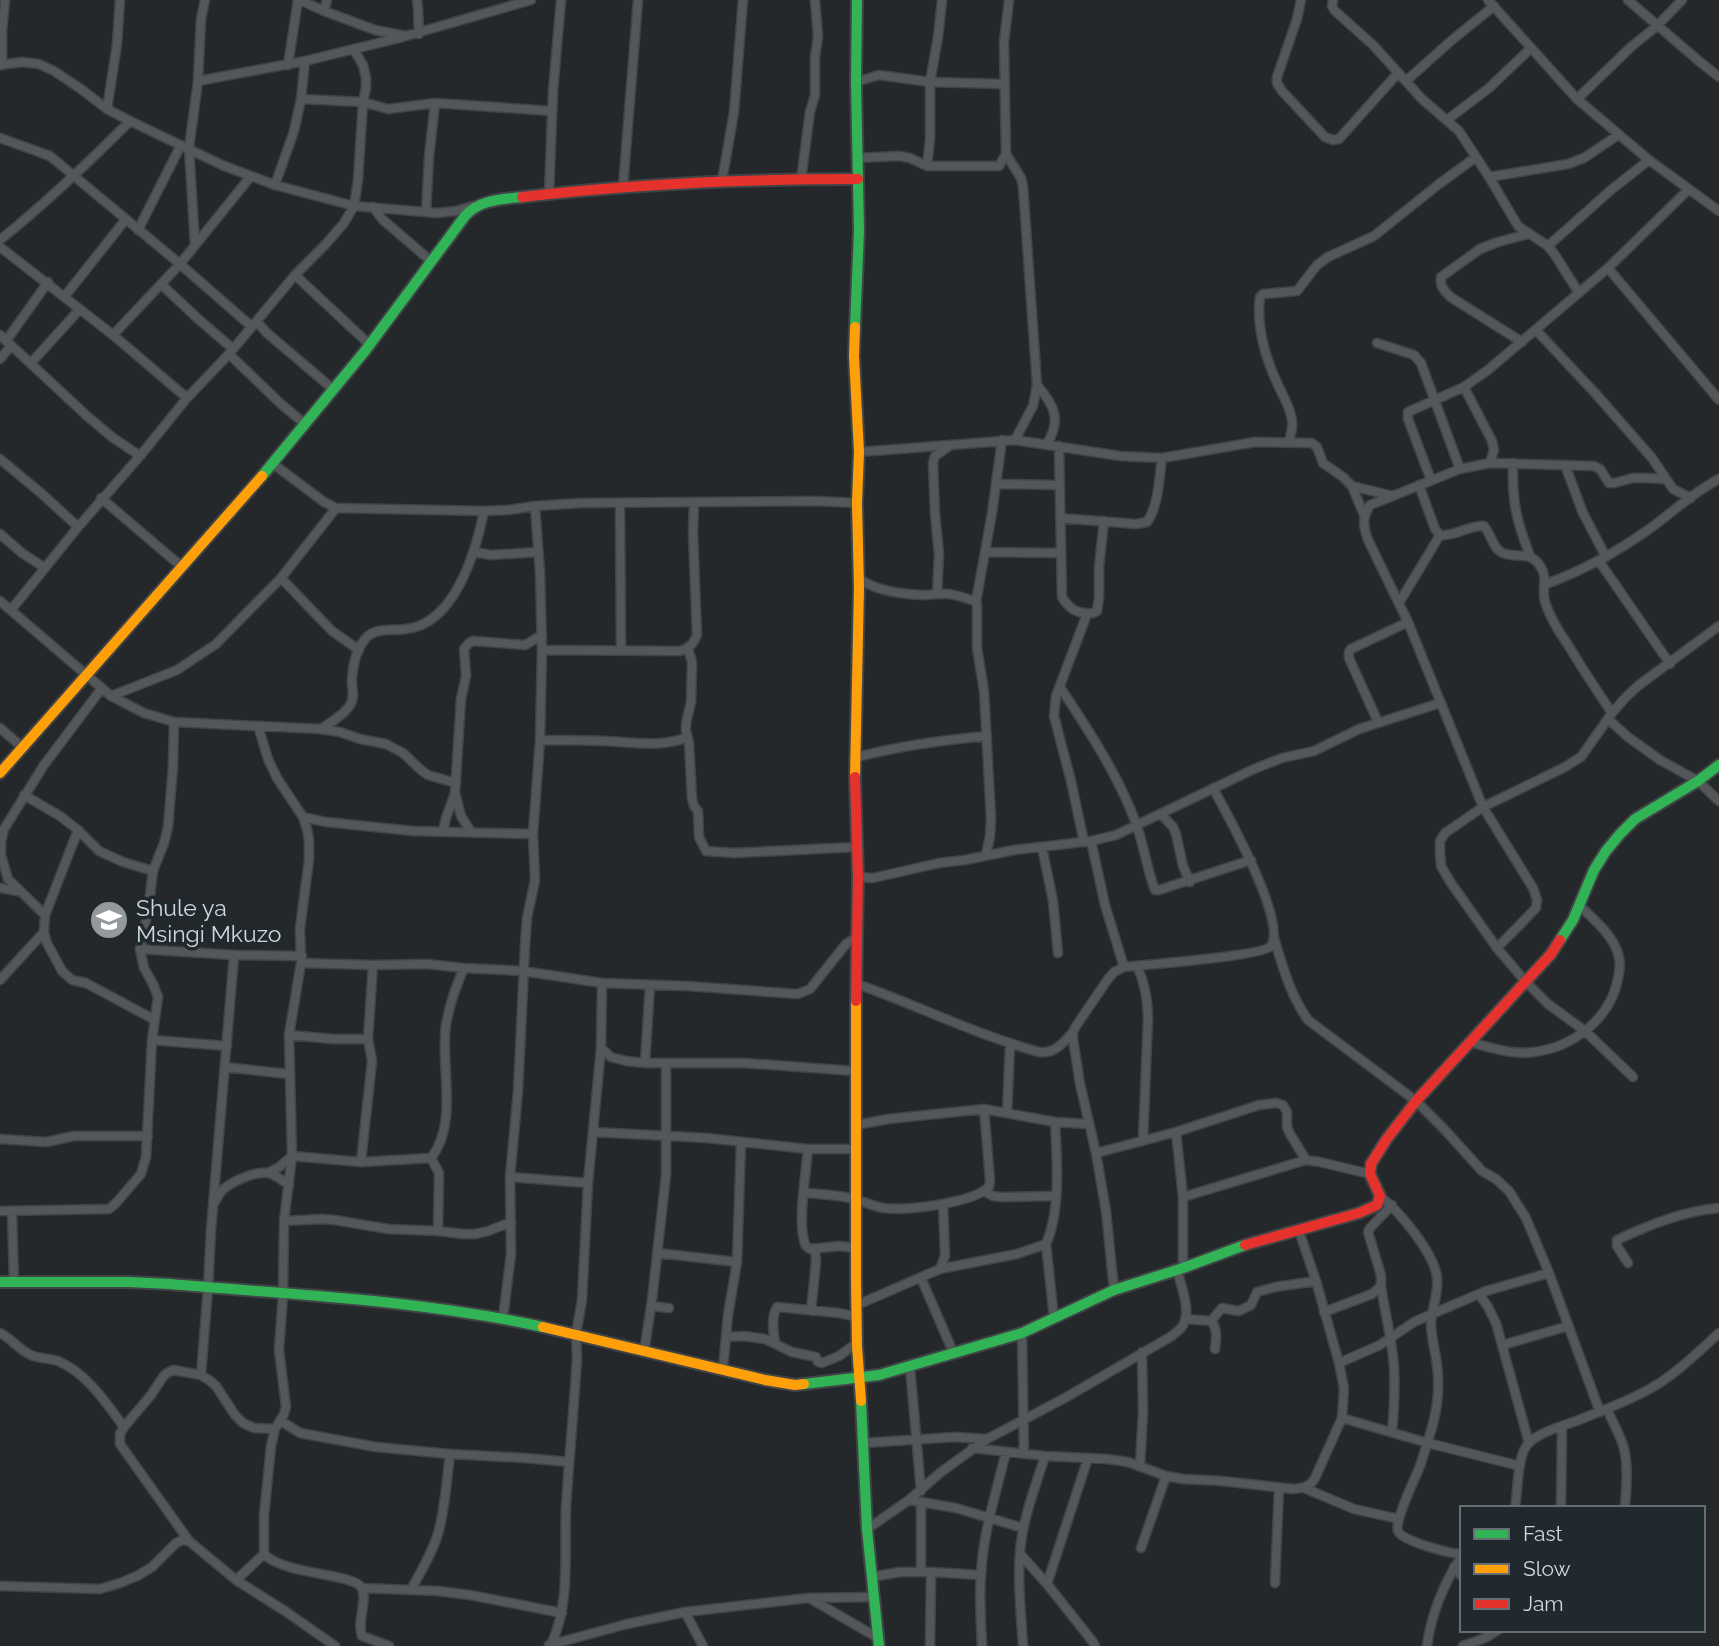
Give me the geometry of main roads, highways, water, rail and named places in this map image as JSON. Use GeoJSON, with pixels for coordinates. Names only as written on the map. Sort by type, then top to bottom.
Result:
{"type":"FeatureCollection","features":[{"type":"Feature","properties":{"kind":"place","name":"Shule ya Msingi Mkuzo"},"geometry":{"type":"Point","coordinates":[109,920]}}]}
